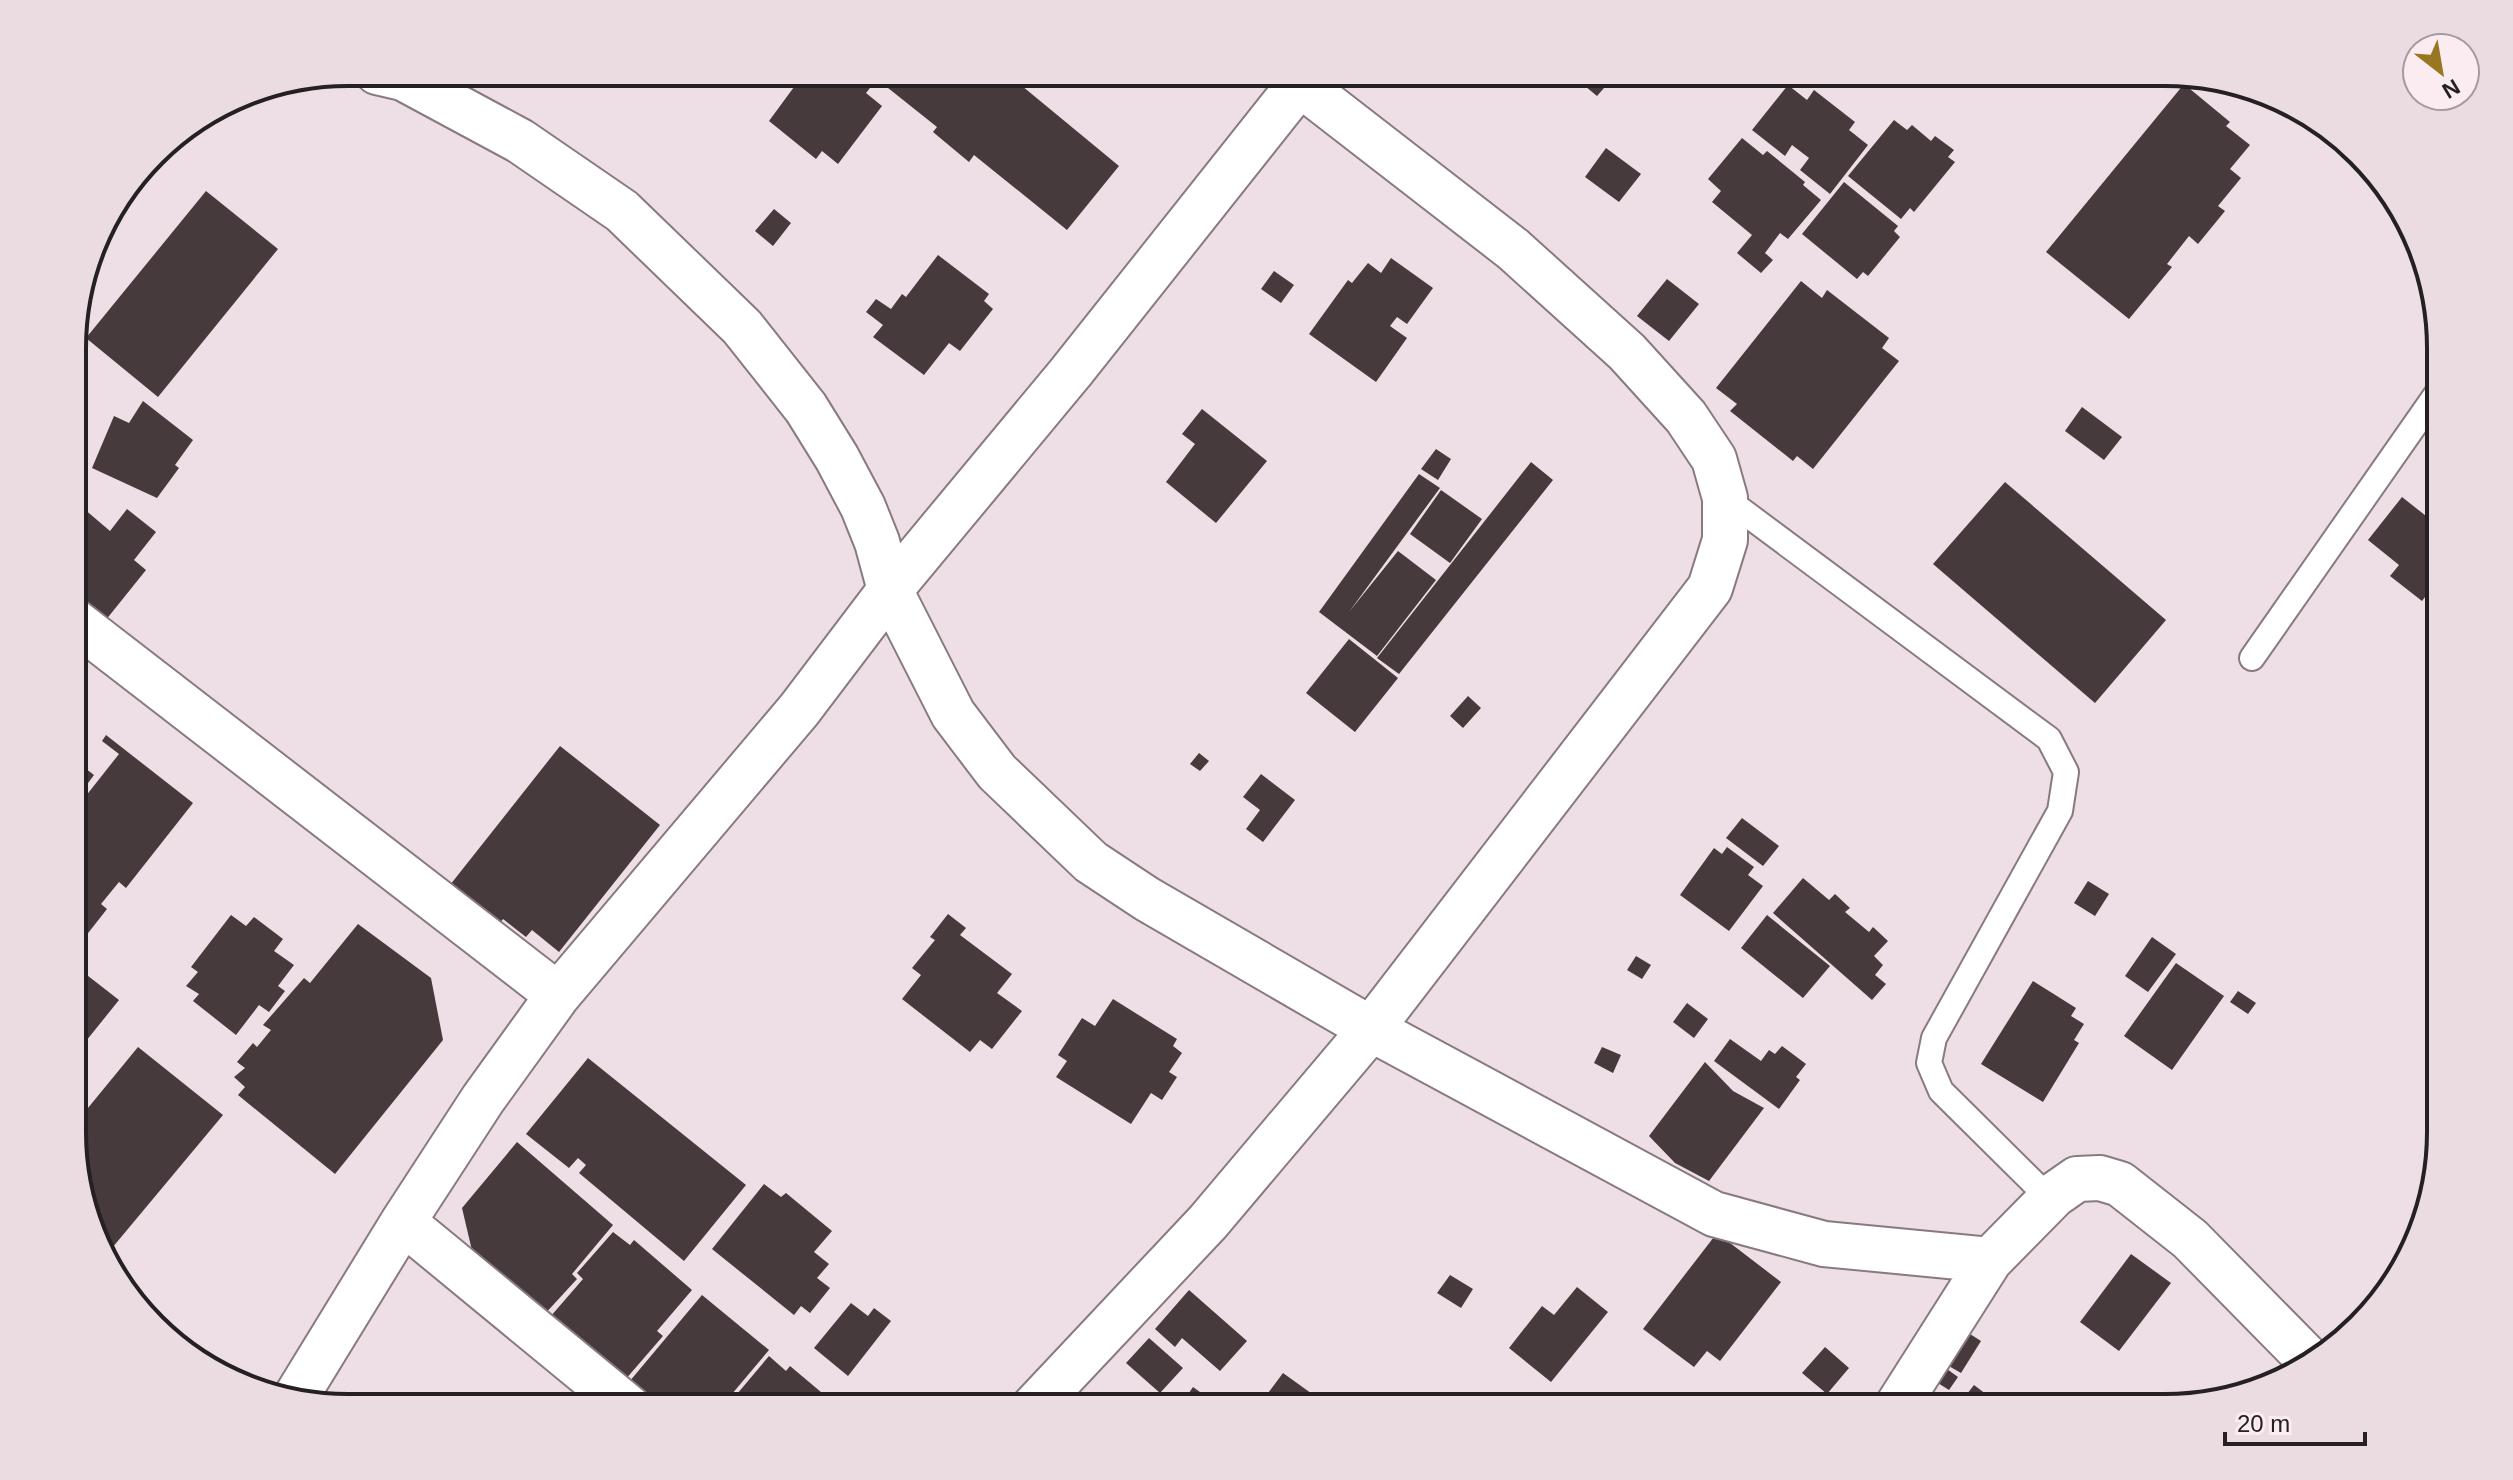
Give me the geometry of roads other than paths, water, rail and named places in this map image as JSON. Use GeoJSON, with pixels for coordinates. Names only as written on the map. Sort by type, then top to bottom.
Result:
{"type":"FeatureCollection","features":[{"type":"Feature","properties":{"kind":"street"},"geometry":{"type":"LineString","coordinates":[[300,1389],[483,1099],[558,995],[799,710],[890,590],[1071,372],[1297,86]]}},
{"type":"Feature","properties":{"kind":"street"},"geometry":{"type":"LineString","coordinates":[[1048,1394],[1208,1222],[1371,1029],[1710,588],[1725,540],[1725,498],[1714,459],[1686,417],[1627,352],[1513,249],[1314,86]]}},
{"type":"Feature","properties":{"kind":"street"},"geometry":{"type":"LineString","coordinates":[[420,87],[520,141],[622,211],[742,327],[806,408],[837,458],[872,530],[890,590],[953,714],[997,772],[1091,862],[1147,899],[1371,1029],[1714,1214],[1824,1244],[1990,1260]]}},
{"type":"Feature","properties":{"kind":"street"},"geometry":{"type":"LineString","coordinates":[[86,630],[558,995]]}},
{"type":"Feature","properties":{"kind":"street"},"geometry":{"type":"LineString","coordinates":[[1905,1393],[1990,1260],[2050,1199],[2077,1179],[2100,1178],[2120,1184],[2190,1239],[2303,1354]]}},
{"type":"Feature","properties":{"kind":"street"},"geometry":{"type":"LineString","coordinates":[[403,1222],[612,1394]]}},
{"type":"Feature","properties":{"kind":"lane"},"geometry":{"type":"LineString","coordinates":[[2252,658],[2426,409]]}},
{"type":"Feature","properties":{"kind":"lane"},"geometry":{"type":"LineString","coordinates":[[1725,498],[2049,739],[2066,772],[2060,811],[1934,1038],[1929,1063],[1941,1091],[2050,1199]]}}]}
